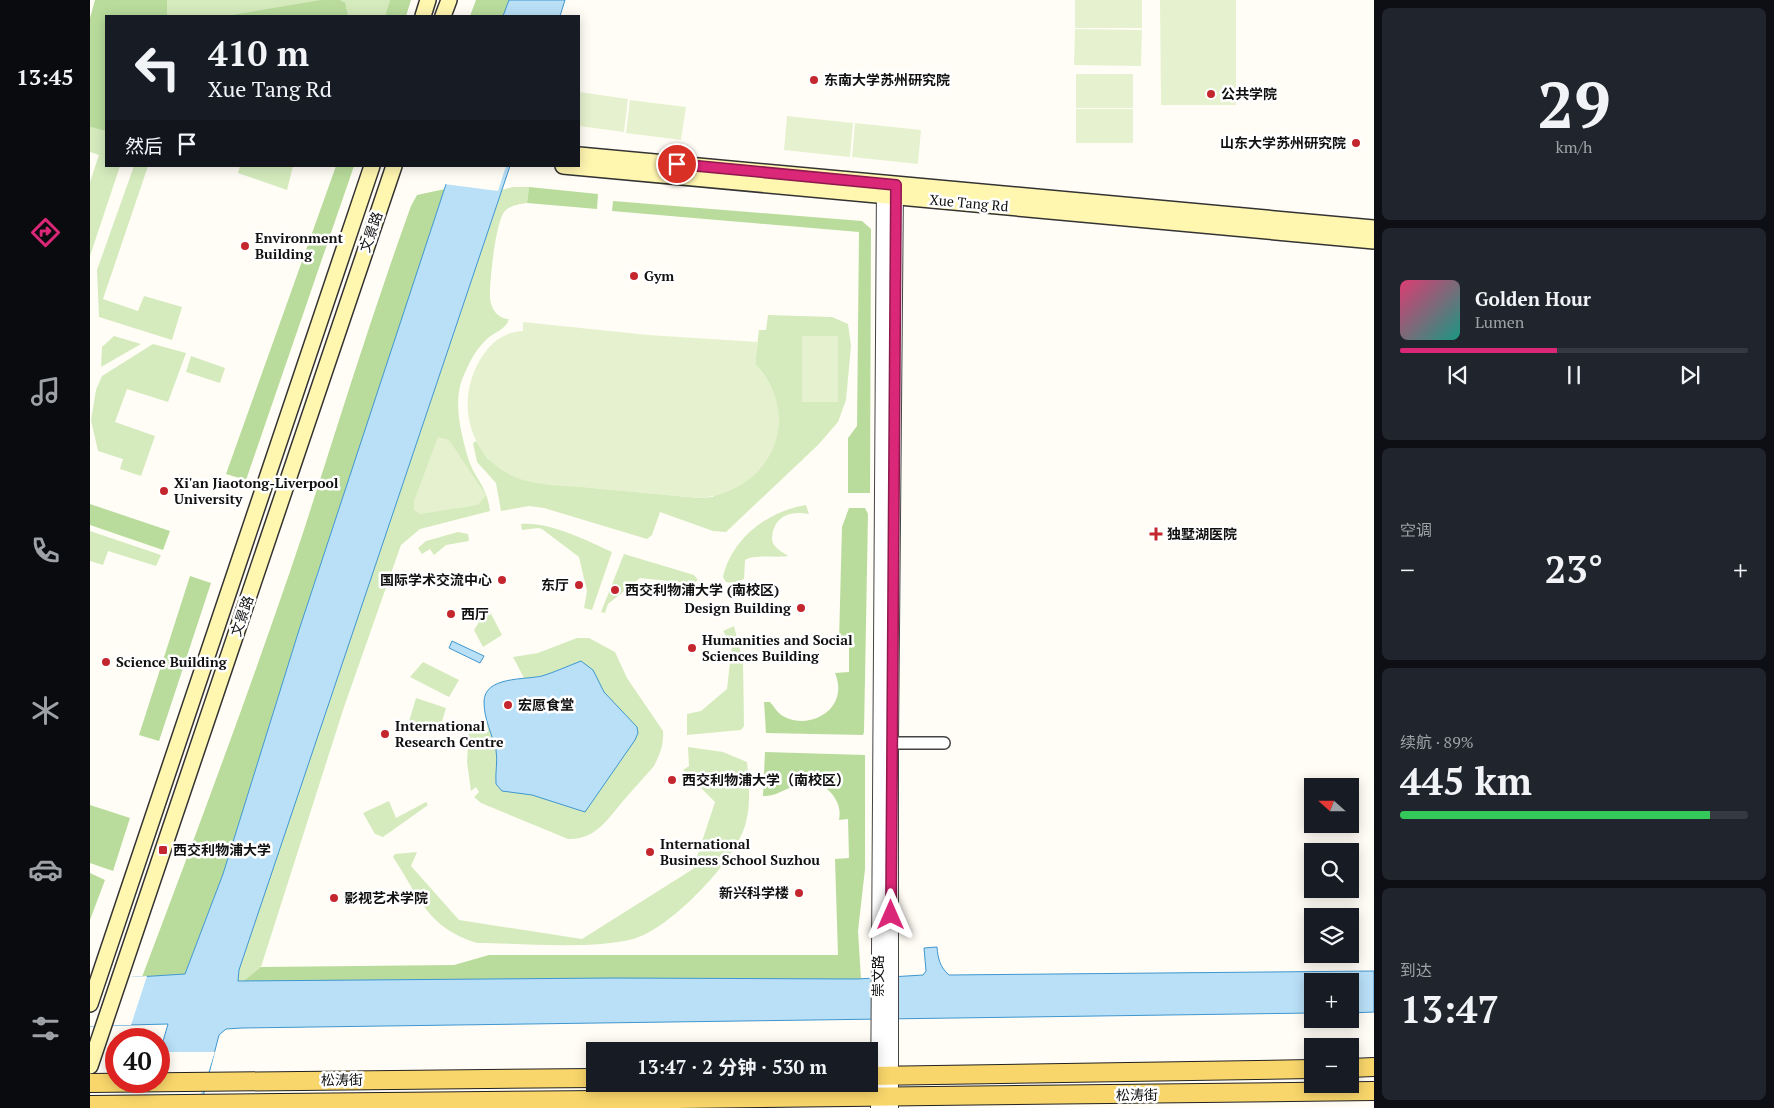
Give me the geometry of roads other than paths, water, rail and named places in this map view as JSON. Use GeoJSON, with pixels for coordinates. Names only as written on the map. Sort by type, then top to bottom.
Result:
{"type":"FeatureCollection","features":[{"type":"Feature","properties":{"kind":"main road"},"geometry":{"type":"LineString","coordinates":[[423,15],[428,0]]}},
{"type":"Feature","properties":{"kind":"main road"},"geometry":{"type":"LineString","coordinates":[[443,15],[449,0]]}},
{"type":"Feature","properties":{"kind":"main road","name":"Xue Tang Rd"},"geometry":{"type":"LineString","coordinates":[[580,155],[1374,241]]}},
{"type":"Feature","properties":{"kind":"main road","name":"文景路"},"geometry":{"type":"LineString","coordinates":[[90,1004],[372,167]]}},
{"type":"Feature","properties":{"kind":"main road","name":"文景路"},"geometry":{"type":"LineString","coordinates":[[90,1066],[394,167]]}},
{"type":"Feature","properties":{"kind":"main road","name":"Xue Tang Rd"},"geometry":{"type":"LineString","coordinates":[[577,167],[1374,228]]}},
{"type":"Feature","properties":{"kind":"main road","name":"松涛街"},"geometry":{"type":"LineString","coordinates":[[880,1076],[1304,1068]]}},
{"type":"Feature","properties":{"kind":"main road"},"geometry":{"type":"LineString","coordinates":[[1359,1068],[1374,1068]]}},
{"type":"Feature","properties":{"kind":"main road","name":"松涛街"},"geometry":{"type":"LineString","coordinates":[[90,1083],[586,1078]]}},
{"type":"Feature","properties":{"kind":"main road","name":"松涛街"},"geometry":{"type":"LineString","coordinates":[[90,1105],[498,1100],[885,1103],[1374,1091]]}},
{"type":"Feature","properties":{"kind":"street","name":"崇文路"},"geometry":{"type":"LineString","coordinates":[[885,1103],[880,1076],[885,1023],[885,743],[890,190]]}},
{"type":"Feature","properties":{"kind":"street"},"geometry":{"type":"LineString","coordinates":[[885,743],[940,743]]}},
{"type":"Feature","properties":{"kind":"water"},"geometry":{"type":"Polygon","coordinates":[[[509,0],[565,0],[560,15],[503,15],[509,0]]]}},
{"type":"Feature","properties":{"kind":"water"},"geometry":{"type":"Polygon","coordinates":[[[452,167],[510,167],[239,970],[238,981],[613,978],[857,979],[923,975],[926,971],[924,948],[937,947],[943,969],[949,975],[1374,971],[1374,1012],[1359,1013],[1359,973],[1304,973],[1304,1013],[226,1029],[219,1035],[200,1108],[170,1088],[170,1028],[167,1028],[168,1024],[90,1026],[90,980],[185,974],[223,874],[299,630],[452,167]]]}},
{"type":"Feature","properties":{"kind":"water"},"geometry":{"type":"Polygon","coordinates":[[[452,641],[484,656],[480,663],[449,648],[452,641]]]}},
{"type":"Feature","properties":{"kind":"water"},"geometry":{"type":"Polygon","coordinates":[[[581,661],[593,670],[604,692],[637,727],[638,733],[635,740],[585,812],[532,795],[502,791],[496,784],[497,754],[485,714],[484,702],[486,694],[498,683],[542,676],[581,661]]]}},
{"type":"Feature","properties":{"kind":"place","name":"东南大学苏州研究院"},"geometry":{"type":"Point","coordinates":[814,80]}},
{"type":"Feature","properties":{"kind":"place","name":"公共学院"},"geometry":{"type":"Point","coordinates":[1211,94]}},
{"type":"Feature","properties":{"kind":"place","name":"山东大学苏州研究院"},"geometry":{"type":"Point","coordinates":[1356,143]}},
{"type":"Feature","properties":{"kind":"place","name":"Environment Building"},"geometry":{"type":"Point","coordinates":[245,246]}},
{"type":"Feature","properties":{"kind":"place","name":"Gym"},"geometry":{"type":"Point","coordinates":[634,276]}},
{"type":"Feature","properties":{"kind":"place","name":"Xi'an Jiaotong-Liverpool University"},"geometry":{"type":"Point","coordinates":[164,491]}},
{"type":"Feature","properties":{"kind":"place","name":"独墅湖医院"},"geometry":{"type":"Point","coordinates":[1156,534]}},
{"type":"Feature","properties":{"kind":"place","name":"国际学术交流中心"},"geometry":{"type":"Point","coordinates":[502,580]}},
{"type":"Feature","properties":{"kind":"place","name":"东厅"},"geometry":{"type":"Point","coordinates":[579,585]}},
{"type":"Feature","properties":{"kind":"place","name":"西交利物浦大学 (南校区)"},"geometry":{"type":"Point","coordinates":[615,590]}},
{"type":"Feature","properties":{"kind":"place","name":"Design Building"},"geometry":{"type":"Point","coordinates":[801,608]}},
{"type":"Feature","properties":{"kind":"place","name":"西厅"},"geometry":{"type":"Point","coordinates":[451,614]}},
{"type":"Feature","properties":{"kind":"place","name":"Humanities and Social Sciences Building"},"geometry":{"type":"Point","coordinates":[692,648]}},
{"type":"Feature","properties":{"kind":"place","name":"Science Building"},"geometry":{"type":"Point","coordinates":[106,662]}},
{"type":"Feature","properties":{"kind":"place","name":"宏愿食堂"},"geometry":{"type":"Point","coordinates":[508,705]}},
{"type":"Feature","properties":{"kind":"place","name":"International Research Centre"},"geometry":{"type":"Point","coordinates":[385,734]}},
{"type":"Feature","properties":{"kind":"place","name":"西交利物浦大学（南校区）"},"geometry":{"type":"Point","coordinates":[672,780]}},
{"type":"Feature","properties":{"kind":"place","name":"西交利物浦大学"},"geometry":{"type":"Point","coordinates":[163,850]}},
{"type":"Feature","properties":{"kind":"place","name":"International Business School Suzhou"},"geometry":{"type":"Point","coordinates":[650,852]}},
{"type":"Feature","properties":{"kind":"place","name":"新兴科学楼"},"geometry":{"type":"Point","coordinates":[799,893]}},
{"type":"Feature","properties":{"kind":"place","name":"影视艺术学院"},"geometry":{"type":"Point","coordinates":[334,898]}}]}
